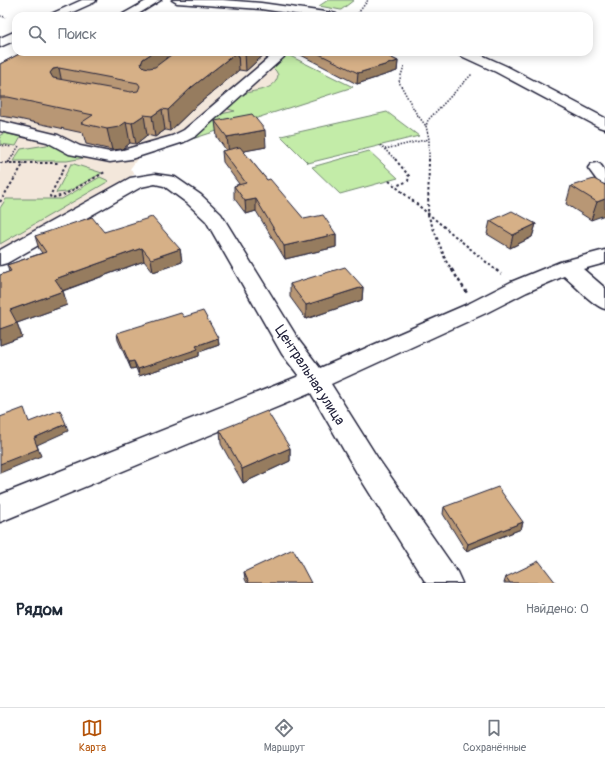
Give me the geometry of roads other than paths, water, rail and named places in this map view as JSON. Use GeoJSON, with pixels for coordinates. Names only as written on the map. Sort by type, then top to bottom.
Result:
{"type":"FeatureCollection","features":[{"type":"Feature","properties":{"kind":"street"},"geometry":{"type":"LineString","coordinates":[[67,0],[88,1]]}},
{"type":"Feature","properties":{"kind":"street"},"geometry":{"type":"LineString","coordinates":[[134,12],[156,0]]}},
{"type":"Feature","properties":{"kind":"street"},"geometry":{"type":"LineString","coordinates":[[177,0],[261,6],[304,12]]}},
{"type":"Feature","properties":{"kind":"street"},"geometry":{"type":"LineString","coordinates":[[261,6],[278,0]]}},
{"type":"Feature","properties":{"kind":"street"},"geometry":{"type":"LineString","coordinates":[[64,12],[88,1]]}},
{"type":"Feature","properties":{"kind":"street"},"geometry":{"type":"LineString","coordinates":[[0,42],[12,37]]}},
{"type":"Feature","properties":{"kind":"street"},"geometry":{"type":"LineString","coordinates":[[0,126],[50,137],[78,151],[114,157],[125,156],[178,139],[190,133],[277,56]]}},
{"type":"Feature","properties":{"kind":"street"},"geometry":{"type":"LineString","coordinates":[[473,56],[501,69],[572,113],[605,124]]}},
{"type":"Feature","properties":{"kind":"street"},"geometry":{"type":"LineString","coordinates":[[185,116],[205,120]]}},
{"type":"Feature","properties":{"kind":"street","name":"Центральная улица"},"geometry":{"type":"LineString","coordinates":[[0,259],[129,185],[149,179],[164,180],[169,181],[194,198],[214,218],[291,348],[316,380],[367,465],[445,583]]}},
{"type":"Feature","properties":{"kind":"street"},"geometry":{"type":"LineString","coordinates":[[0,509],[316,380],[478,308],[519,287],[568,267],[605,256]]}},
{"type":"Feature","properties":{"kind":"street"},"geometry":{"type":"LineString","coordinates":[[568,267],[605,302]]}}]}
